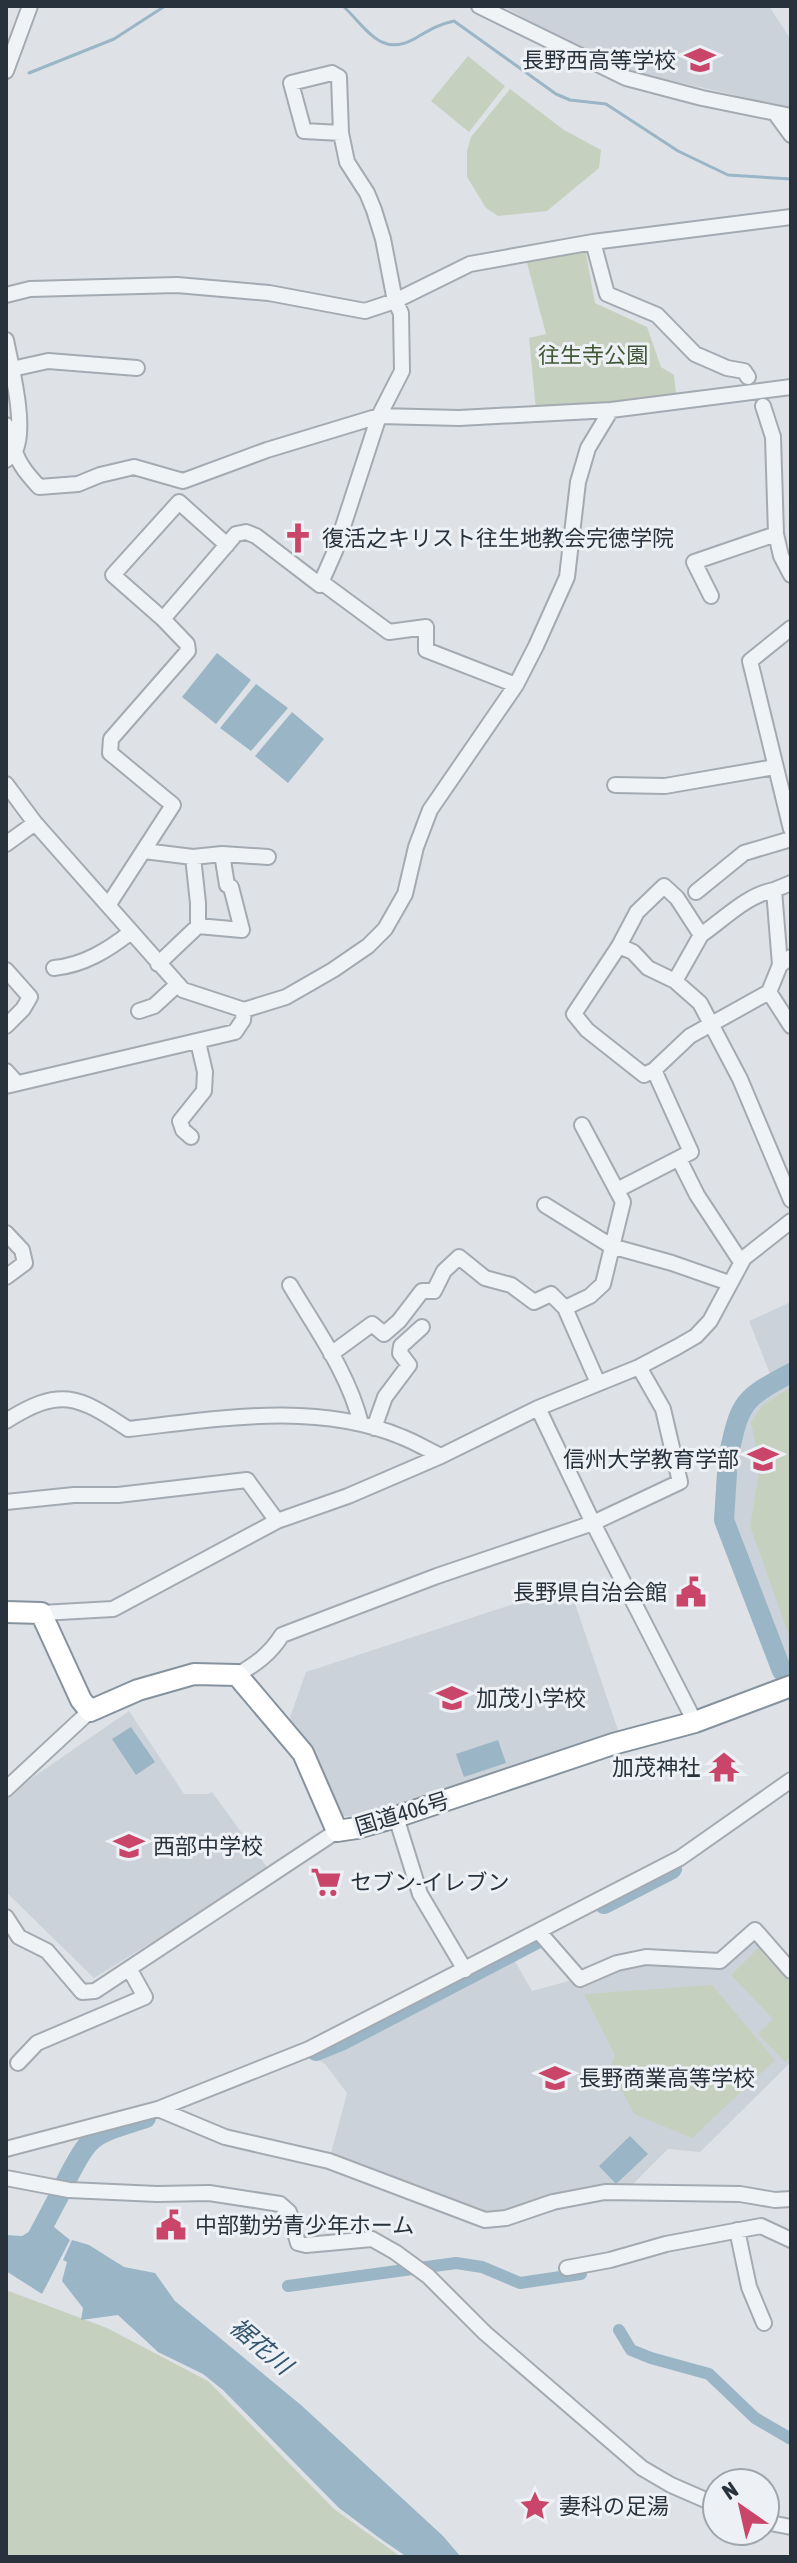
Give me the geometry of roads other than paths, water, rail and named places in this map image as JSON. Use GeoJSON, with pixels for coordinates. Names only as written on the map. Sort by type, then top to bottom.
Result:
{"type":"FeatureCollection","features":[{"type":"Feature","properties":{"kind":"highway"},"geometry":{"type":"LineString","coordinates":[[6,1612],[41,1613],[81,1700],[90,1711],[138,1690],[194,1674],[237,1675]]}},
{"type":"Feature","properties":{"kind":"highway","name":"国道406号"},"geometry":{"type":"LineString","coordinates":[[237,1675],[303,1753],[337,1831],[396,1817],[613,1744],[789,1693]]}},
{"type":"Feature","properties":{"kind":"street"},"geometry":{"type":"LineString","coordinates":[[6,71],[30,6]]}},
{"type":"Feature","properties":{"kind":"street"},"geometry":{"type":"LineString","coordinates":[[479,6],[626,78],[702,98],[791,116]]}},
{"type":"Feature","properties":{"kind":"street"},"geometry":{"type":"LineString","coordinates":[[320,585],[335,551],[379,416],[402,371],[401,313],[395,301],[379,226],[367,193],[347,162],[341,133],[339,77],[332,73],[291,83],[304,131],[341,133]]}},
{"type":"Feature","properties":{"kind":"street"},"geometry":{"type":"LineString","coordinates":[[775,113],[791,135]]}},
{"type":"Feature","properties":{"kind":"street"},"geometry":{"type":"LineString","coordinates":[[6,295],[30,289],[177,285],[269,293],[365,311],[395,301],[470,264],[593,242],[791,217]]}},
{"type":"Feature","properties":{"kind":"street"},"geometry":{"type":"LineString","coordinates":[[593,242],[607,294],[657,315],[695,354],[727,368],[744,371],[748,377]]}},
{"type":"Feature","properties":{"kind":"street"},"geometry":{"type":"LineString","coordinates":[[6,340],[19,426],[10,456]]}},
{"type":"Feature","properties":{"kind":"street"},"geometry":{"type":"LineString","coordinates":[[12,369],[48,361],[137,368]]}},
{"type":"Feature","properties":{"kind":"street"},"geometry":{"type":"LineString","coordinates":[[10,456],[39,487],[78,484],[134,467],[183,481],[267,450],[379,416],[459,418],[611,410],[791,387]]}},
{"type":"Feature","properties":{"kind":"street"},"geometry":{"type":"LineString","coordinates":[[763,406],[773,437],[776,534],[781,556],[791,575]]}},
{"type":"Feature","properties":{"kind":"street"},"geometry":{"type":"LineString","coordinates":[[6,784],[35,823],[183,990],[244,1010],[286,997],[352,957],[385,929],[405,894],[416,847],[430,810],[516,685],[567,577],[578,482],[588,448],[611,410]]}},
{"type":"Feature","properties":{"kind":"street"},"geometry":{"type":"LineString","coordinates":[[6,425],[13,436],[10,456]]}},
{"type":"Feature","properties":{"kind":"street"},"geometry":{"type":"LineString","coordinates":[[109,904],[173,805],[110,753],[111,739],[188,651],[187,644],[163,619],[113,575],[179,502],[227,545]]}},
{"type":"Feature","properties":{"kind":"street"},"geometry":{"type":"LineString","coordinates":[[163,619],[236,534],[246,532],[256,536],[389,632],[426,627],[426,650],[516,685]]}},
{"type":"Feature","properties":{"kind":"street"},"geometry":{"type":"LineString","coordinates":[[711,596],[694,562],[776,534]]}},
{"type":"Feature","properties":{"kind":"street"},"geometry":{"type":"LineString","coordinates":[[791,628],[750,661],[781,772],[791,829]]}},
{"type":"Feature","properties":{"kind":"street"},"geometry":{"type":"LineString","coordinates":[[615,785],[665,786],[781,772]]}},
{"type":"Feature","properties":{"kind":"street"},"geometry":{"type":"LineString","coordinates":[[6,844],[35,823]]}},
{"type":"Feature","properties":{"kind":"street"},"geometry":{"type":"LineString","coordinates":[[696,892],[744,853],[791,839]]}},
{"type":"Feature","properties":{"kind":"street"},"geometry":{"type":"LineString","coordinates":[[144,851],[193,857],[222,854],[268,857]]}},
{"type":"Feature","properties":{"kind":"street"},"geometry":{"type":"LineString","coordinates":[[198,926],[242,930],[231,887],[227,885],[222,854]]}},
{"type":"Feature","properties":{"kind":"street"},"geometry":{"type":"LineString","coordinates":[[158,964],[198,926],[193,857]]}},
{"type":"Feature","properties":{"kind":"street"},"geometry":{"type":"LineString","coordinates":[[675,981],[701,935],[729,916],[741,903],[791,883]]}},
{"type":"Feature","properties":{"kind":"street"},"geometry":{"type":"LineString","coordinates":[[701,935],[677,898],[664,886],[637,912],[619,946],[574,1014],[587,1030],[644,1075],[654,1070],[690,1036],[769,992],[785,961],[774,890]]}},
{"type":"Feature","properties":{"kind":"street"},"geometry":{"type":"LineString","coordinates":[[54,968],[71,966],[93,957],[131,932]]}},
{"type":"Feature","properties":{"kind":"street"},"geometry":{"type":"LineString","coordinates":[[619,946],[633,952],[648,968],[675,981],[700,1003],[713,1022],[791,1200]]}},
{"type":"Feature","properties":{"kind":"street"},"geometry":{"type":"LineString","coordinates":[[6,970],[30,997],[6,1026]]}},
{"type":"Feature","properties":{"kind":"street"},"geometry":{"type":"LineString","coordinates":[[139,1011],[154,1006],[178,984]]}},
{"type":"Feature","properties":{"kind":"street"},"geometry":{"type":"LineString","coordinates":[[769,992],[791,1026]]}},
{"type":"Feature","properties":{"kind":"street"},"geometry":{"type":"LineString","coordinates":[[6,1071],[12,1085],[198,1042],[235,1032],[243,1020],[244,1010]]}},
{"type":"Feature","properties":{"kind":"street"},"geometry":{"type":"LineString","coordinates":[[191,1137],[183,1130],[180,1121],[204,1091],[205,1072],[198,1042]]}},
{"type":"Feature","properties":{"kind":"street"},"geometry":{"type":"LineString","coordinates":[[617,1190],[691,1152],[654,1070]]}},
{"type":"Feature","properties":{"kind":"street"},"geometry":{"type":"LineString","coordinates":[[565,1308],[590,1296],[603,1284],[623,1202],[582,1125]]}},
{"type":"Feature","properties":{"kind":"street"},"geometry":{"type":"LineString","coordinates":[[679,1159],[697,1195],[741,1262]]}},
{"type":"Feature","properties":{"kind":"street"},"geometry":{"type":"LineString","coordinates":[[545,1205],[611,1246],[729,1283]]}},
{"type":"Feature","properties":{"kind":"street"},"geometry":{"type":"LineString","coordinates":[[41,1613],[113,1609],[277,1521],[348,1496],[441,1456],[538,1408],[639,1367],[696,1336],[710,1321],[741,1262],[791,1221]]}},
{"type":"Feature","properties":{"kind":"street"},"geometry":{"type":"LineString","coordinates":[[6,1233],[22,1250],[25,1263],[6,1277]]}},
{"type":"Feature","properties":{"kind":"street"},"geometry":{"type":"LineString","coordinates":[[331,1354],[372,1324],[384,1334],[399,1321],[422,1291],[434,1291],[444,1271],[459,1257],[485,1278],[511,1285],[534,1302],[551,1294],[565,1308],[598,1383]]}},
{"type":"Feature","properties":{"kind":"street"},"geometry":{"type":"LineString","coordinates":[[290,1285],[331,1354],[368,1426]]}},
{"type":"Feature","properties":{"kind":"street"},"geometry":{"type":"LineString","coordinates":[[368,1426],[409,1365],[400,1353],[401,1346],[422,1327]]}},
{"type":"Feature","properties":{"kind":"street"},"geometry":{"type":"LineString","coordinates":[[237,1675],[272,1650],[282,1635],[450,1571],[593,1523],[680,1482],[663,1409],[639,1367]]}},
{"type":"Feature","properties":{"kind":"street"},"geometry":{"type":"LineString","coordinates":[[6,1421],[33,1404],[77,1399],[94,1406],[128,1429],[243,1416],[282,1415],[368,1426],[402,1436],[441,1456]]}},
{"type":"Feature","properties":{"kind":"street"},"geometry":{"type":"LineString","coordinates":[[538,1408],[695,1722]]}},
{"type":"Feature","properties":{"kind":"street"},"geometry":{"type":"LineString","coordinates":[[6,1502],[74,1495],[118,1495],[247,1480],[277,1521]]}},
{"type":"Feature","properties":{"kind":"street"},"geometry":{"type":"LineString","coordinates":[[6,1789],[90,1711]]}},
{"type":"Feature","properties":{"kind":"street"},"geometry":{"type":"LineString","coordinates":[[6,2149],[158,2109],[309,2049],[680,1858],[791,1780]]}},
{"type":"Feature","properties":{"kind":"street"},"geometry":{"type":"LineString","coordinates":[[396,1817],[420,1894],[465,1970]]}},
{"type":"Feature","properties":{"kind":"street"},"geometry":{"type":"LineString","coordinates":[[6,1917],[19,1937],[47,1951],[82,1992],[95,1991],[337,1831]]}},
{"type":"Feature","properties":{"kind":"street"},"geometry":{"type":"LineString","coordinates":[[539,1932],[580,1979],[617,1963],[646,1957],[720,1961],[755,1930],[791,1971]]}},
{"type":"Feature","properties":{"kind":"street"},"geometry":{"type":"LineString","coordinates":[[18,2063],[37,2043],[145,1997],[130,1970]]}},
{"type":"Feature","properties":{"kind":"street"},"geometry":{"type":"LineString","coordinates":[[158,2109],[225,2137],[329,2161],[485,2220],[506,2218],[553,2202],[605,2192],[740,2194],[775,2200],[791,2199]]}},
{"type":"Feature","properties":{"kind":"street"},"geometry":{"type":"LineString","coordinates":[[6,2178],[69,2190],[209,2193],[280,2204],[289,2212],[298,2243],[306,2245],[372,2239],[428,2276],[485,2333],[642,2468],[701,2498]]}},
{"type":"Feature","properties":{"kind":"street"},"geometry":{"type":"LineString","coordinates":[[567,2268],[761,2226],[791,2240]]}},
{"type":"Feature","properties":{"kind":"street"},"geometry":{"type":"LineString","coordinates":[[737,2230],[749,2287],[764,2323]]}},
{"type":"Feature","properties":{"kind":"water"},"geometry":{"type":"Polygon","coordinates":[[[217,653],[251,680],[216,724],[182,697],[217,653]]]}},
{"type":"Feature","properties":{"kind":"water"},"geometry":{"type":"Polygon","coordinates":[[[256,684],[288,708],[251,751],[220,728],[256,684]]]}},
{"type":"Feature","properties":{"kind":"water"},"geometry":{"type":"Polygon","coordinates":[[[292,712],[324,739],[288,783],[255,756],[292,712]]]}},
{"type":"Feature","properties":{"kind":"water"},"geometry":{"type":"Polygon","coordinates":[[[131,1727],[155,1762],[136,1775],[112,1739],[131,1727]]]}},
{"type":"Feature","properties":{"kind":"water"},"geometry":{"type":"Polygon","coordinates":[[[498,1740],[506,1763],[464,1777],[456,1754],[498,1740]]]}},
{"type":"Feature","properties":{"kind":"water"},"geometry":{"type":"Polygon","coordinates":[[[630,2136],[648,2154],[616,2184],[599,2166],[630,2136]]]}},
{"type":"Feature","properties":{"kind":"water"},"geometry":{"type":"Polygon","coordinates":[[[40,2225],[54,2227],[70,2240],[42,2294],[6,2271],[6,2235],[22,2236],[40,2225]]]}},
{"type":"Feature","properties":{"kind":"water"},"geometry":{"type":"Polygon","coordinates":[[[72,2240],[89,2245],[124,2267],[155,2273],[175,2301],[301,2405],[443,2536],[461,2557],[407,2557],[339,2508],[223,2390],[203,2374],[158,2352],[118,2315],[81,2320],[83,2308],[62,2281],[67,2262],[63,2260],[72,2240]]]}},
{"type":"Feature","properties":{"kind":"waterway"},"geometry":{"type":"LineString","coordinates":[[29,73],[114,39],[165,6]]}},
{"type":"Feature","properties":{"kind":"waterway"},"geometry":{"type":"LineString","coordinates":[[343,6],[374,38],[392,45],[402,44],[454,21],[556,94],[570,100],[606,104],[678,151],[728,175],[791,179]]}},
{"type":"Feature","properties":{"kind":"waterway"},"geometry":{"type":"LineString","coordinates":[[729,1454],[737,1422],[746,1403],[791,1373]]}},
{"type":"Feature","properties":{"kind":"waterway"},"geometry":{"type":"LineString","coordinates":[[727,1473],[724,1520],[782,1671]]}},
{"type":"Feature","properties":{"kind":"waterway"},"geometry":{"type":"LineString","coordinates":[[604,1904],[672,1869]]}},
{"type":"Feature","properties":{"kind":"waterway"},"geometry":{"type":"LineString","coordinates":[[316,2051],[537,1939]]}},
{"type":"Feature","properties":{"kind":"waterway"},"geometry":{"type":"LineString","coordinates":[[65,2183],[81,2153],[95,2138],[146,2118]]}},
{"type":"Feature","properties":{"kind":"waterway"},"geometry":{"type":"LineString","coordinates":[[32,2247],[60,2194]]}},
{"type":"Feature","properties":{"kind":"waterway"},"geometry":{"type":"LineString","coordinates":[[288,2286],[456,2263],[482,2267],[520,2283],[581,2274]]}},
{"type":"Feature","properties":{"kind":"waterway"},"geometry":{"type":"LineString","coordinates":[[619,2330],[631,2350],[709,2374],[755,2418],[791,2439]]}},
{"type":"Feature","properties":{"kind":"place","name":"長野西高等学校"},"geometry":{"type":"Point","coordinates":[700,60]}},
{"type":"Feature","properties":{"kind":"place","name":"復活之キリスト往生地教会完徳学院"},"geometry":{"type":"Point","coordinates":[298,538]}},
{"type":"Feature","properties":{"kind":"place","name":"信州大学教育学部"},"geometry":{"type":"Point","coordinates":[763,1459]}},
{"type":"Feature","properties":{"kind":"place","name":"長野県自治会館"},"geometry":{"type":"Point","coordinates":[691,1592]}},
{"type":"Feature","properties":{"kind":"place","name":"加茂小学校"},"geometry":{"type":"Point","coordinates":[452,1698]}},
{"type":"Feature","properties":{"kind":"place","name":"加茂神社"},"geometry":{"type":"Point","coordinates":[724,1767]}},
{"type":"Feature","properties":{"kind":"place","name":"西部中学校"},"geometry":{"type":"Point","coordinates":[129,1846]}},
{"type":"Feature","properties":{"kind":"place","name":"セブン-イレブン"},"geometry":{"type":"Point","coordinates":[326,1882]}},
{"type":"Feature","properties":{"kind":"place","name":"長野商業高等学校"},"geometry":{"type":"Point","coordinates":[555,2078]}},
{"type":"Feature","properties":{"kind":"place","name":"中部勤労青少年ホーム"},"geometry":{"type":"Point","coordinates":[171,2225]}},
{"type":"Feature","properties":{"kind":"place","name":"妻科の足湯"},"geometry":{"type":"Point","coordinates":[535,2506]}},
{"type":"Feature","properties":{"kind":"park label","name":"往生寺公園"},"geometry":{"type":"Point","coordinates":[593,355]}},
{"type":"Feature","properties":{"kind":"water label","name":"裾花川"},"geometry":{"type":"Point","coordinates":[261,2346]}}]}
